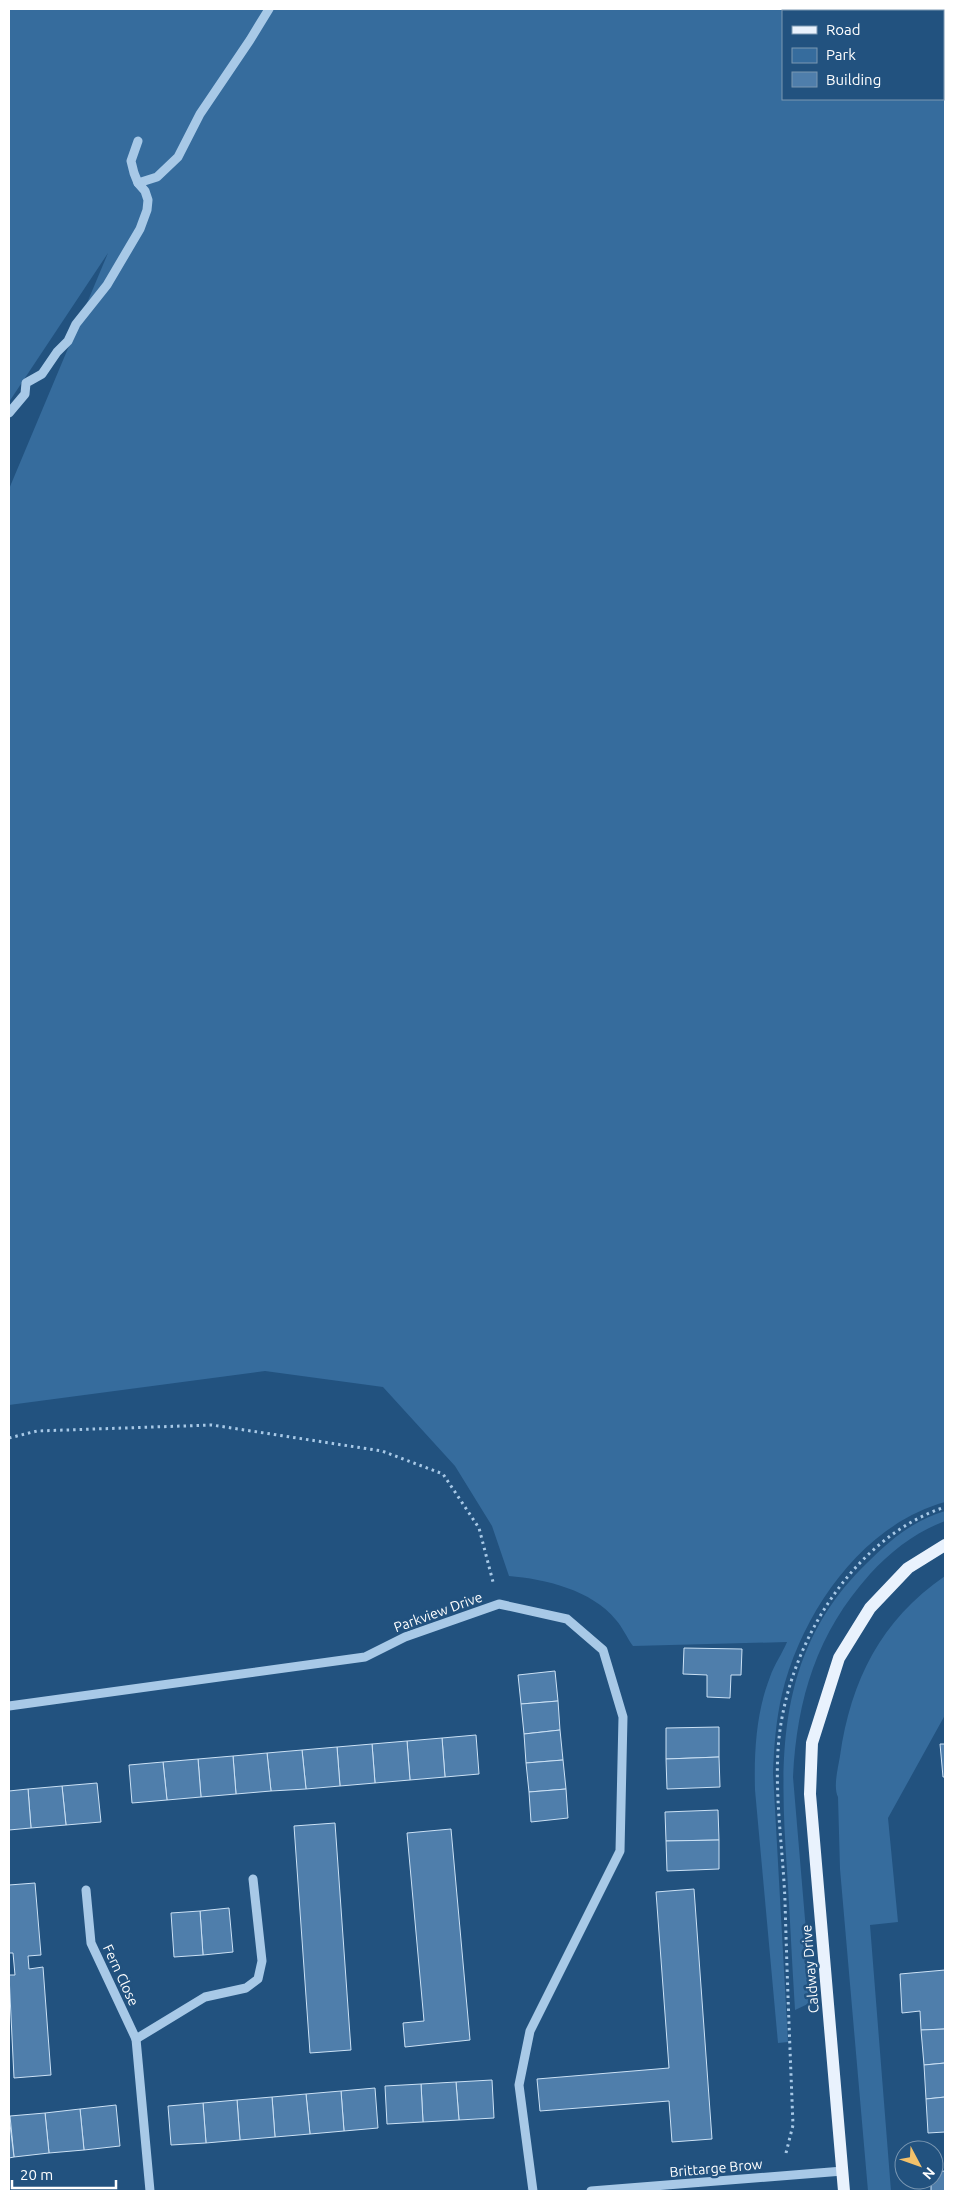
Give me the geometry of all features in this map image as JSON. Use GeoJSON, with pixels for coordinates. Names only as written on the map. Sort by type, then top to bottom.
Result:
{"type":"FeatureCollection","features":[{"type":"Feature","properties":{"kind":"main road","name":"Caldway Drive"},"geometry":{"type":"LineString","coordinates":[[844,2191],[810,1794],[812,1743],[839,1658],[870,1608],[908,1568],[945,1544]]}},
{"type":"Feature","properties":{"kind":"street"},"geometry":{"type":"LineString","coordinates":[[138,183],[157,177],[178,157],[200,114],[269,9]]}},
{"type":"Feature","properties":{"kind":"street"},"geometry":{"type":"LineString","coordinates":[[9,413],[25,394],[26,383],[42,374],[57,352],[68,342],[76,324],[107,285],[134,243],[147,210],[146,191],[138,183],[131,160],[138,141]]}},
{"type":"Feature","properties":{"kind":"street","name":"Parkview Drive"},"geometry":{"type":"LineString","coordinates":[[9,1706],[365,1657],[406,1637],[499,1604],[567,1619],[603,1650],[623,1717],[620,1851],[530,2031],[519,2085],[533,2191]]}},
{"type":"Feature","properties":{"kind":"street"},"geometry":{"type":"LineString","coordinates":[[136,2039],[205,1997],[246,1988],[258,1979],[262,1961],[253,1879]]}},
{"type":"Feature","properties":{"kind":"street","name":"Fern Close"},"geometry":{"type":"LineString","coordinates":[[86,1890],[91,1943],[136,2039],[150,2191]]}},
{"type":"Feature","properties":{"kind":"street","name":"Brittarge Brow"},"geometry":{"type":"LineString","coordinates":[[591,2191],[645,2190],[842,2171]]}},
{"type":"Feature","properties":{"kind":"path"},"geometry":{"type":"LineString","coordinates":[[9,1438],[37,1431],[212,1425],[382,1451],[443,1474],[479,1528],[499,1604]]}},
{"type":"Feature","properties":{"kind":"green space"},"geometry":{"type":"Polygon","coordinates":[[[9,9],[945,9],[945,1502],[915,1513],[887,1530],[862,1551],[820,1603],[791,1663],[778,1714],[773,1773],[788,2042],[778,2043],[755,1790],[757,1733],[762,1704],[772,1673],[787,1642],[633,1646],[616,1620],[594,1601],[552,1583],[509,1576],[492,1526],[455,1466],[383,1387],[265,1371],[9,1405],[9,489],[108,253],[9,402],[9,9]]]}},
{"type":"Feature","properties":{"kind":"green space"},"geometry":{"type":"Polygon","coordinates":[[[945,1511],[945,1521],[934,1525],[895,1550],[870,1574],[852,1596],[823,1643],[805,1694],[799,1720],[793,1777],[812,2002],[795,2010],[783,1785],[785,1745],[790,1706],[800,1668],[815,1631],[837,1596],[867,1563],[885,1546],[913,1525],[945,1511]]]}},
{"type":"Feature","properties":{"kind":"green space"},"geometry":{"type":"Polygon","coordinates":[[[945,1576],[945,1715],[888,1818],[898,1922],[870,1925],[891,2191],[868,2191],[840,1869],[836,1777],[852,1702],[861,1677],[873,1654],[903,1612],[945,1576]]]}},
{"type":"Feature","properties":{"kind":"building"},"geometry":{"type":"Polygon","coordinates":[[[684,1648],[742,1649],[741,1675],[731,1675],[730,1698],[707,1697],[707,1675],[683,1674],[684,1648]]]}},
{"type":"Feature","properties":{"kind":"building"},"geometry":{"type":"Polygon","coordinates":[[[555,1671],[558,1701],[521,1704],[518,1675],[555,1671]]]}},
{"type":"Feature","properties":{"kind":"building"},"geometry":{"type":"Polygon","coordinates":[[[558,1701],[560,1730],[524,1734],[521,1704],[558,1701]]]}},
{"type":"Feature","properties":{"kind":"building"},"geometry":{"type":"Polygon","coordinates":[[[719,1727],[719,1757],[666,1759],[666,1728],[719,1727]]]}},
{"type":"Feature","properties":{"kind":"building"},"geometry":{"type":"Polygon","coordinates":[[[560,1730],[563,1760],[526,1763],[524,1734],[560,1730]]]}},
{"type":"Feature","properties":{"kind":"building"},"geometry":{"type":"Polygon","coordinates":[[[476,1735],[479,1774],[445,1777],[442,1738],[476,1735]]]}},
{"type":"Feature","properties":{"kind":"building"},"geometry":{"type":"Polygon","coordinates":[[[442,1738],[445,1777],[410,1780],[407,1741],[442,1738]]]}},
{"type":"Feature","properties":{"kind":"building"},"geometry":{"type":"Polygon","coordinates":[[[407,1741],[410,1780],[375,1783],[372,1744],[407,1741]]]}},
{"type":"Feature","properties":{"kind":"building"},"geometry":{"type":"Polygon","coordinates":[[[372,1744],[375,1783],[340,1786],[337,1747],[372,1744]]]}},
{"type":"Feature","properties":{"kind":"building"},"geometry":{"type":"Polygon","coordinates":[[[940,1744],[945,1744],[945,1777],[943,1777],[940,1744]]]}},
{"type":"Feature","properties":{"kind":"building"},"geometry":{"type":"Polygon","coordinates":[[[337,1747],[340,1786],[306,1789],[302,1750],[337,1747]]]}},
{"type":"Feature","properties":{"kind":"building"},"geometry":{"type":"Polygon","coordinates":[[[302,1750],[306,1789],[271,1791],[267,1753],[302,1750]]]}},
{"type":"Feature","properties":{"kind":"building"},"geometry":{"type":"Polygon","coordinates":[[[267,1753],[271,1791],[236,1794],[233,1756],[267,1753]]]}},
{"type":"Feature","properties":{"kind":"building"},"geometry":{"type":"Polygon","coordinates":[[[233,1756],[236,1794],[201,1797],[198,1759],[233,1756]]]}},
{"type":"Feature","properties":{"kind":"building"},"geometry":{"type":"Polygon","coordinates":[[[719,1757],[720,1787],[667,1789],[666,1759],[719,1757]]]}},
{"type":"Feature","properties":{"kind":"building"},"geometry":{"type":"Polygon","coordinates":[[[198,1759],[201,1797],[167,1800],[163,1762],[198,1759]]]}},
{"type":"Feature","properties":{"kind":"building"},"geometry":{"type":"Polygon","coordinates":[[[563,1760],[566,1789],[529,1792],[526,1763],[563,1760]]]}},
{"type":"Feature","properties":{"kind":"building"},"geometry":{"type":"Polygon","coordinates":[[[163,1762],[167,1800],[132,1803],[129,1765],[163,1762]]]}},
{"type":"Feature","properties":{"kind":"building"},"geometry":{"type":"Polygon","coordinates":[[[97,1783],[101,1822],[66,1825],[62,1786],[97,1783]]]}},
{"type":"Feature","properties":{"kind":"building"},"geometry":{"type":"Polygon","coordinates":[[[62,1786],[66,1825],[31,1828],[28,1789],[62,1786]]]}},
{"type":"Feature","properties":{"kind":"building"},"geometry":{"type":"Polygon","coordinates":[[[28,1789],[31,1828],[9,1830],[9,1791],[28,1789]]]}},
{"type":"Feature","properties":{"kind":"building"},"geometry":{"type":"Polygon","coordinates":[[[566,1789],[568,1818],[531,1822],[529,1792],[566,1789]]]}},
{"type":"Feature","properties":{"kind":"building"},"geometry":{"type":"Polygon","coordinates":[[[718,1810],[719,1840],[666,1841],[665,1812],[718,1810]]]}},
{"type":"Feature","properties":{"kind":"building"},"geometry":{"type":"Polygon","coordinates":[[[335,1823],[351,2050],[310,2053],[294,1826],[335,1823]]]}},
{"type":"Feature","properties":{"kind":"building"},"geometry":{"type":"Polygon","coordinates":[[[451,1829],[470,2040],[405,2047],[403,2023],[424,2021],[407,1833],[451,1829]]]}},
{"type":"Feature","properties":{"kind":"building"},"geometry":{"type":"Polygon","coordinates":[[[719,1840],[719,1869],[667,1871],[666,1841],[719,1840]]]}},
{"type":"Feature","properties":{"kind":"building"},"geometry":{"type":"Polygon","coordinates":[[[35,1883],[41,1955],[28,1956],[29,1969],[43,1967],[51,2075],[14,2078],[9,1975],[15,1975],[13,1953],[9,1953],[9,1885],[35,1883]]]}},
{"type":"Feature","properties":{"kind":"building"},"geometry":{"type":"Polygon","coordinates":[[[694,1889],[712,2139],[672,2142],[669,2101],[540,2111],[537,2079],[669,2068],[656,1892],[694,1889]]]}},
{"type":"Feature","properties":{"kind":"building"},"geometry":{"type":"Polygon","coordinates":[[[229,1908],[233,1952],[203,1955],[200,1911],[229,1908]]]}},
{"type":"Feature","properties":{"kind":"building"},"geometry":{"type":"Polygon","coordinates":[[[200,1911],[203,1955],[174,1957],[171,1913],[200,1911]]]}},
{"type":"Feature","properties":{"kind":"building"},"geometry":{"type":"Polygon","coordinates":[[[945,1970],[945,2029],[921,2030],[920,2011],[902,2013],[900,1974],[945,1970]]]}},
{"type":"Feature","properties":{"kind":"building"},"geometry":{"type":"Polygon","coordinates":[[[945,2029],[945,2063],[924,2065],[921,2030],[945,2029]]]}},
{"type":"Feature","properties":{"kind":"building"},"geometry":{"type":"Polygon","coordinates":[[[945,2063],[945,2097],[926,2099],[924,2065],[945,2063]]]}},
{"type":"Feature","properties":{"kind":"building"},"geometry":{"type":"Polygon","coordinates":[[[492,2080],[494,2118],[459,2120],[456,2082],[492,2080]]]}},
{"type":"Feature","properties":{"kind":"building"},"geometry":{"type":"Polygon","coordinates":[[[456,2082],[459,2120],[423,2122],[421,2084],[456,2082]]]}},
{"type":"Feature","properties":{"kind":"building"},"geometry":{"type":"Polygon","coordinates":[[[421,2084],[423,2122],[387,2124],[385,2086],[421,2084]]]}},
{"type":"Feature","properties":{"kind":"building"},"geometry":{"type":"Polygon","coordinates":[[[375,2088],[378,2128],[344,2131],[341,2091],[375,2088]]]}},
{"type":"Feature","properties":{"kind":"building"},"geometry":{"type":"Polygon","coordinates":[[[341,2091],[344,2131],[310,2134],[306,2094],[341,2091]]]}},
{"type":"Feature","properties":{"kind":"building"},"geometry":{"type":"Polygon","coordinates":[[[306,2094],[310,2134],[275,2137],[272,2097],[306,2094]]]}},
{"type":"Feature","properties":{"kind":"building"},"geometry":{"type":"Polygon","coordinates":[[[272,2097],[275,2137],[240,2140],[237,2100],[272,2097]]]}},
{"type":"Feature","properties":{"kind":"building"},"geometry":{"type":"Polygon","coordinates":[[[945,2097],[945,2132],[928,2133],[926,2099],[945,2097]]]}},
{"type":"Feature","properties":{"kind":"building"},"geometry":{"type":"Polygon","coordinates":[[[237,2100],[240,2140],[206,2143],[203,2103],[237,2100]]]}},
{"type":"Feature","properties":{"kind":"building"},"geometry":{"type":"Polygon","coordinates":[[[203,2103],[206,2143],[171,2145],[168,2106],[203,2103]]]}},
{"type":"Feature","properties":{"kind":"building"},"geometry":{"type":"Polygon","coordinates":[[[116,2105],[120,2146],[84,2150],[80,2109],[116,2105]]]}},
{"type":"Feature","properties":{"kind":"building"},"geometry":{"type":"Polygon","coordinates":[[[80,2109],[84,2150],[49,2153],[45,2113],[80,2109]]]}},
{"type":"Feature","properties":{"kind":"building"},"geometry":{"type":"Polygon","coordinates":[[[45,2113],[49,2153],[14,2157],[10,2116],[45,2113]]]}},
{"type":"Feature","properties":{"kind":"building"},"geometry":{"type":"Polygon","coordinates":[[[9,2116],[14,2157],[9,2158],[9,2116]]]}},
{"type":"Feature","properties":{"kind":"building"},"geometry":{"type":"Polygon","coordinates":[[[944,2171],[945,2191],[931,2191],[944,2190],[944,2171]]]}}]}
